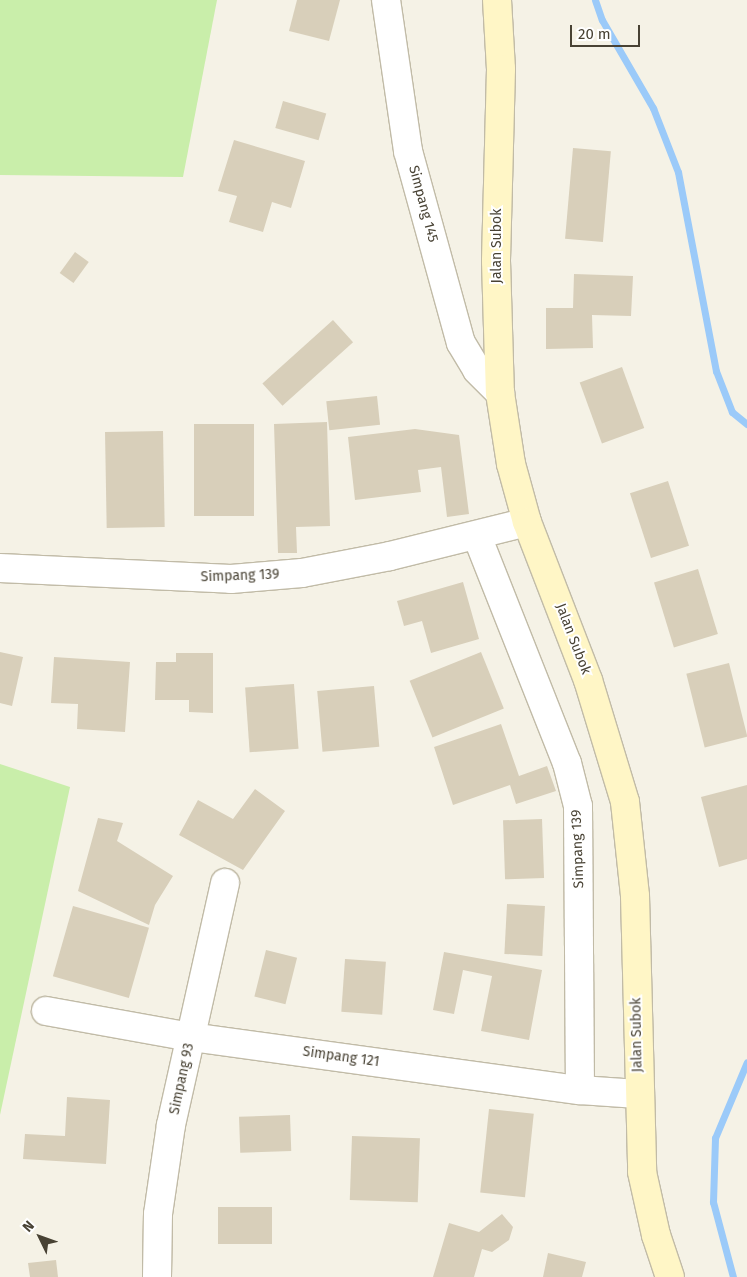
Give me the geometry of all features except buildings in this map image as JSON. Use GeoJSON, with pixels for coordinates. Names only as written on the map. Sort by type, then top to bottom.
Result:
{"type":"FeatureCollection","features":[{"type":"Feature","properties":{"kind":"main road","name":"Jalan Subok"},"geometry":{"type":"LineString","coordinates":[[497,0],[500,69],[496,261],[500,393],[511,464],[527,522],[588,680],[625,802],[635,896],[638,1094],[642,1172],[656,1235],[670,1277]]}},
{"type":"Feature","properties":{"kind":"street","name":"Simpang 145"},"geometry":{"type":"LineString","coordinates":[[386,0],[408,151],[461,343],[477,370],[500,393]]}},
{"type":"Feature","properties":{"kind":"street","name":"Simpang 139"},"geometry":{"type":"LineString","coordinates":[[0,568],[231,579],[302,573],[477,536],[527,522]]}},
{"type":"Feature","properties":{"kind":"street","name":"Simpang 139"},"geometry":{"type":"LineString","coordinates":[[477,536],[567,763],[578,806],[580,1090]]}},
{"type":"Feature","properties":{"kind":"street","name":"Simpang 93"},"geometry":{"type":"LineString","coordinates":[[157,1277],[158,1214],[171,1125],[226,883]]}},
{"type":"Feature","properties":{"kind":"street","name":"Simpang 121"},"geometry":{"type":"LineString","coordinates":[[46,1011],[191,1037],[580,1090],[638,1094]]}},
{"type":"Feature","properties":{"kind":"green space"},"geometry":{"type":"Polygon","coordinates":[[[0,0],[217,0],[183,177],[0,175],[0,0]]]}},
{"type":"Feature","properties":{"kind":"green space"},"geometry":{"type":"Polygon","coordinates":[[[0,764],[70,787],[0,1115],[0,764]]]}},
{"type":"Feature","properties":{"kind":"waterway"},"geometry":{"type":"LineString","coordinates":[[595,0],[602,20],[653,108],[678,172],[716,371],[732,412],[747,424]]}},
{"type":"Feature","properties":{"kind":"waterway"},"geometry":{"type":"LineString","coordinates":[[733,1277],[713,1202],[715,1138],[747,1062]]}}]}
